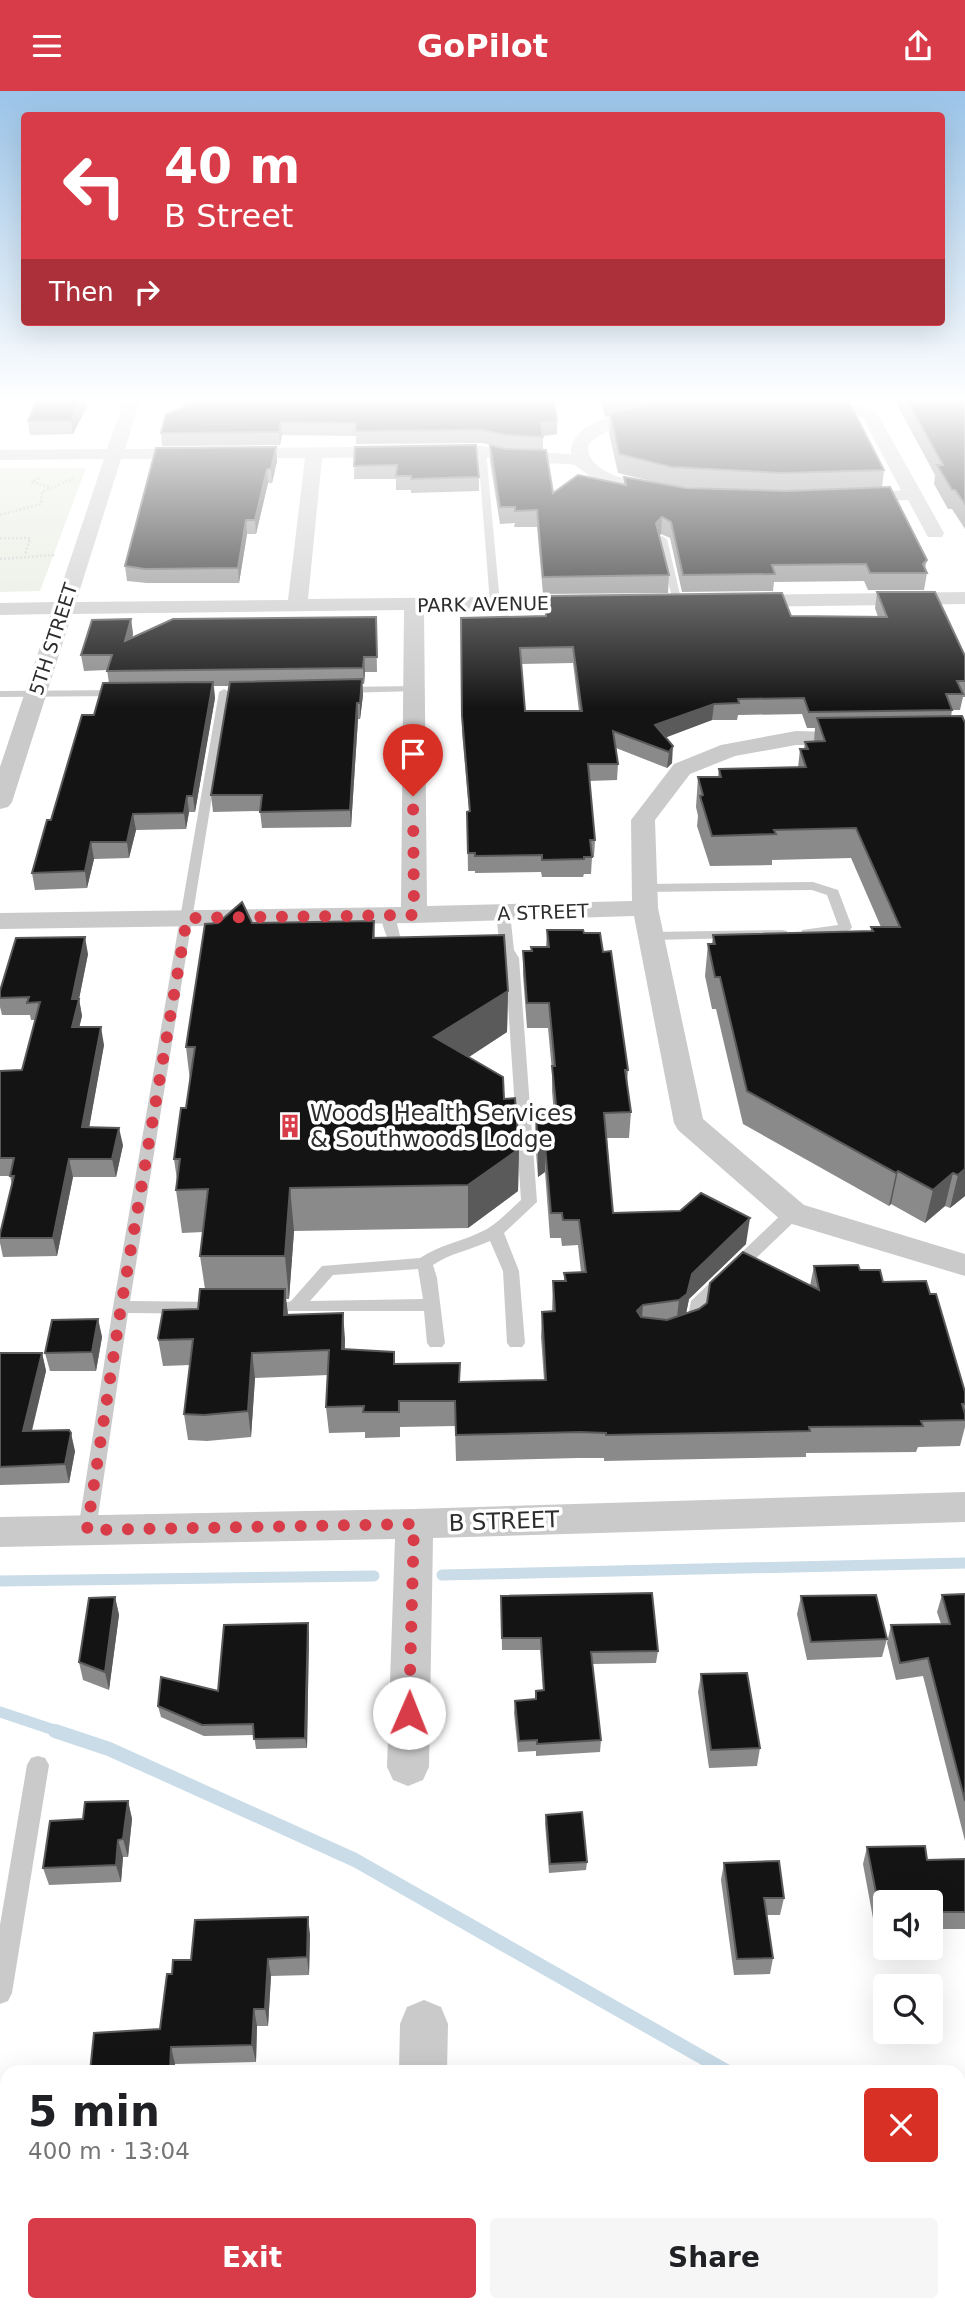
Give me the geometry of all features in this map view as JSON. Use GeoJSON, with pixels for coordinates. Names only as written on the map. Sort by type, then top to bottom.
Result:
{"type":"FeatureCollection","features":[{"type":"Feature","properties":{"kind":"street","name":"5TH STREET"},"geometry":{"type":"LineString","coordinates":[[0,802],[97,501]]}},
{"type":"Feature","properties":{"kind":"street"},"geometry":{"type":"LineString","coordinates":[[297,606],[309,501]]}},
{"type":"Feature","properties":{"kind":"street"},"geometry":{"type":"LineString","coordinates":[[916,501],[935,533]]}},
{"type":"Feature","properties":{"kind":"street"},"geometry":{"type":"LineString","coordinates":[[719,601],[965,598]]}},
{"type":"Feature","properties":{"kind":"street"},"geometry":{"type":"LineString","coordinates":[[652,602],[685,601]]}},
{"type":"Feature","properties":{"kind":"street","name":"PARK AVENUE"},"geometry":{"type":"LineString","coordinates":[[0,609],[612,602]]}},
{"type":"Feature","properties":{"kind":"street"},"geometry":{"type":"LineString","coordinates":[[414,605],[414,915]]}},
{"type":"Feature","properties":{"kind":"street"},"geometry":{"type":"LineString","coordinates":[[878,738],[796,738],[729,750],[682,769],[643,820],[647,911],[690,1123],[793,1213],[965,1265]]}},
{"type":"Feature","properties":{"kind":"street","name":"A STREET"},"geometry":{"type":"LineString","coordinates":[[0,921],[647,911]]}},
{"type":"Feature","properties":{"kind":"street","name":"B STREET"},"geometry":{"type":"LineString","coordinates":[[0,1532],[414,1524],[965,1507]]}},
{"type":"Feature","properties":{"kind":"street"},"geometry":{"type":"LineString","coordinates":[[408,1767],[414,1524]]}},
{"type":"Feature","properties":{"kind":"street"},"geometry":{"type":"LineString","coordinates":[[423,2065],[424,2024]]}},
{"type":"Feature","properties":{"kind":"lane"},"geometry":{"type":"LineString","coordinates":[[486,501],[495,603]]}},
{"type":"Feature","properties":{"kind":"lane"},"geometry":{"type":"LineString","coordinates":[[662,539],[685,601]]}},
{"type":"Feature","properties":{"kind":"lane"},"geometry":{"type":"LineString","coordinates":[[333,690],[414,689]]}},
{"type":"Feature","properties":{"kind":"lane"},"geometry":{"type":"LineString","coordinates":[[87,1530],[121,1307],[224,692]]}},
{"type":"Feature","properties":{"kind":"lane"},"geometry":{"type":"LineString","coordinates":[[0,694],[130,693]]}},
{"type":"Feature","properties":{"kind":"lane"},"geometry":{"type":"LineString","coordinates":[[813,886],[833,893],[845,927],[824,933],[647,911],[813,886]]}},
{"type":"Feature","properties":{"kind":"lane"},"geometry":{"type":"LineString","coordinates":[[296,1306],[328,1270],[424,1263],[439,1253],[465,1246],[495,1232],[529,1202],[512,958],[502,951],[503,913]]}},
{"type":"Feature","properties":{"kind":"lane"},"geometry":{"type":"LineString","coordinates":[[388,915],[389,930],[401,948],[421,954]]}},
{"type":"Feature","properties":{"kind":"lane"},"geometry":{"type":"LineString","coordinates":[[670,1335],[681,1334],[695,1324],[697,1305],[793,1213]]}},
{"type":"Feature","properties":{"kind":"lane"},"geometry":{"type":"LineString","coordinates":[[495,1232],[510,1271],[516,1343]]}},
{"type":"Feature","properties":{"kind":"lane"},"geometry":{"type":"LineString","coordinates":[[424,1263],[436,1343]]}},
{"type":"Feature","properties":{"kind":"lane"},"geometry":{"type":"LineString","coordinates":[[277,1308],[432,1304]]}},
{"type":"Feature","properties":{"kind":"lane"},"geometry":{"type":"LineString","coordinates":[[121,1307],[238,1308]]}},
{"type":"Feature","properties":{"kind":"lane"},"geometry":{"type":"LineString","coordinates":[[0,1993],[38,1765]]}},
{"type":"Feature","properties":{"kind":"path"},"geometry":{"type":"LineString","coordinates":[[0,515],[41,504],[41,501]]}},
{"type":"Feature","properties":{"kind":"path"},"geometry":{"type":"LineString","coordinates":[[0,538],[30,538],[22,559],[0,559]]}},
{"type":"Feature","properties":{"kind":"path"},"geometry":{"type":"LineString","coordinates":[[25,555],[59,555]]}},
{"type":"Feature","properties":{"kind":"shaded area"},"geometry":{"type":"Polygon","coordinates":[[[0,501],[74,501],[40,591],[0,592],[0,501]]]}},
{"type":"Feature","properties":{"kind":"building"},"geometry":{"type":"Polygon","coordinates":[[[142,501],[260,501],[255,520],[246,520],[238,568],[145,569],[125,566],[142,501]]]}},
{"type":"Feature","properties":{"kind":"building"},"geometry":{"type":"Polygon","coordinates":[[[499,501],[897,501],[927,560],[923,564],[927,573],[870,573],[866,564],[772,565],[775,574],[683,575],[671,522],[662,517],[656,523],[669,575],[543,577],[537,510],[515,511],[515,507],[500,507],[499,501]]]}},
{"type":"Feature","properties":{"kind":"building"},"geometry":{"type":"Polygon","coordinates":[[[877,592],[935,592],[965,656],[965,681],[957,681],[963,694],[946,694],[952,710],[809,712],[804,698],[738,699],[739,703],[714,704],[655,725],[673,746],[669,752],[613,731],[618,764],[588,764],[595,840],[590,840],[592,857],[542,860],[542,855],[475,856],[475,853],[468,853],[467,812],[470,811],[462,716],[461,618],[546,616],[545,596],[782,593],[791,616],[887,617],[877,592]],[[573,647],[520,648],[525,711],[582,711],[573,647]]]}},
{"type":"Feature","properties":{"kind":"building"},"geometry":{"type":"Polygon","coordinates":[[[376,617],[377,657],[364,657],[363,668],[107,671],[112,655],[81,655],[92,620],[131,619],[125,641],[173,619],[376,617]]]}},
{"type":"Feature","properties":{"kind":"building"},"geometry":{"type":"Polygon","coordinates":[[[362,679],[360,703],[357,703],[350,810],[260,812],[262,795],[211,795],[230,682],[362,679]]]}},
{"type":"Feature","properties":{"kind":"building"},"geometry":{"type":"Polygon","coordinates":[[[213,682],[193,796],[187,796],[184,813],[133,814],[127,842],[91,842],[85,871],[32,873],[47,820],[51,820],[82,715],[94,715],[103,683],[213,682]]]}},
{"type":"Feature","properties":{"kind":"building"},"geometry":{"type":"Polygon","coordinates":[[[962,716],[965,723],[965,1169],[958,1175],[953,1173],[933,1190],[898,1171],[896,1173],[747,1091],[720,977],[715,977],[708,944],[715,944],[713,935],[873,931],[871,927],[900,927],[856,828],[774,830],[776,834],[712,836],[700,796],[703,795],[698,777],[721,777],[719,769],[806,767],[800,749],[808,749],[805,742],[825,741],[817,718],[962,716]]]}},
{"type":"Feature","properties":{"kind":"building","name":"Woods Health Services & Southwoods Lodge"},"geometry":{"type":"Polygon","coordinates":[[[242,902],[252,923],[374,921],[373,938],[504,935],[508,991],[434,1037],[503,1077],[504,1099],[515,1098],[519,1149],[468,1185],[290,1188],[285,1256],[200,1256],[208,1189],[176,1190],[180,1159],[174,1159],[181,1108],[186,1108],[195,1047],[186,1047],[205,924],[218,923],[242,902]]]}},
{"type":"Feature","properties":{"kind":"building"},"geometry":{"type":"Polygon","coordinates":[[[547,930],[600,933],[603,952],[611,951],[628,1070],[625,1070],[631,1112],[604,1113],[613,1213],[680,1211],[701,1193],[750,1218],[692,1274],[687,1294],[679,1300],[643,1305],[637,1311],[641,1317],[667,1320],[699,1309],[707,1303],[710,1283],[743,1252],[819,1290],[814,1266],[858,1265],[860,1270],[880,1270],[883,1282],[926,1281],[930,1294],[936,1294],[965,1392],[965,1404],[962,1404],[965,1420],[921,1421],[923,1426],[809,1427],[810,1431],[456,1435],[455,1401],[399,1401],[399,1412],[363,1412],[364,1406],[326,1407],[329,1350],[252,1353],[248,1411],[184,1414],[193,1339],[158,1338],[163,1310],[198,1309],[200,1289],[285,1289],[284,1315],[343,1313],[342,1349],[394,1352],[394,1364],[460,1363],[459,1382],[546,1380],[542,1312],[555,1311],[553,1281],[566,1281],[564,1273],[586,1272],[579,1220],[563,1220],[562,1213],[551,1213],[545,1146],[538,1151],[536,1115],[557,1114],[552,1066],[555,1066],[549,1003],[527,1003],[523,951],[532,951],[531,947],[549,947],[547,930]]]}},
{"type":"Feature","properties":{"kind":"building"},"geometry":{"type":"Polygon","coordinates":[[[85,937],[72,999],[79,999],[72,1027],[101,1027],[82,1127],[119,1128],[112,1159],[69,1159],[53,1238],[0,1238],[14,1176],[10,1176],[14,1158],[0,1158],[0,1071],[22,1070],[40,1002],[27,1003],[29,997],[0,998],[0,991],[16,938],[85,937]]]}},
{"type":"Feature","properties":{"kind":"building"},"geometry":{"type":"Polygon","coordinates":[[[98,1319],[92,1352],[45,1353],[52,1320],[98,1319]]]}},
{"type":"Feature","properties":{"kind":"building"},"geometry":{"type":"Polygon","coordinates":[[[0,1353],[42,1353],[23,1431],[69,1430],[71,1433],[65,1464],[0,1467],[0,1353]]]}},
{"type":"Feature","properties":{"kind":"building"},"geometry":{"type":"Polygon","coordinates":[[[652,1593],[658,1651],[591,1652],[601,1740],[537,1744],[537,1740],[519,1741],[515,1701],[536,1699],[536,1691],[544,1690],[541,1638],[502,1638],[501,1596],[652,1593]]]}},
{"type":"Feature","properties":{"kind":"building"},"geometry":{"type":"Polygon","coordinates":[[[965,1594],[965,1801],[928,1658],[900,1663],[891,1625],[950,1624],[942,1595],[965,1594]]]}},
{"type":"Feature","properties":{"kind":"building"},"geometry":{"type":"Polygon","coordinates":[[[876,1595],[887,1639],[811,1642],[801,1596],[876,1595]]]}},
{"type":"Feature","properties":{"kind":"building"},"geometry":{"type":"Polygon","coordinates":[[[115,1597],[105,1672],[79,1662],[89,1598],[115,1597]]]}},
{"type":"Feature","properties":{"kind":"building"},"geometry":{"type":"Polygon","coordinates":[[[308,1623],[305,1738],[254,1739],[253,1724],[202,1725],[158,1706],[161,1677],[218,1691],[224,1625],[308,1623]]]}},
{"type":"Feature","properties":{"kind":"building"},"geometry":{"type":"Polygon","coordinates":[[[747,1673],[760,1748],[711,1750],[701,1674],[747,1673]]]}},
{"type":"Feature","properties":{"kind":"building"},"geometry":{"type":"Polygon","coordinates":[[[128,1801],[123,1839],[118,1840],[116,1865],[43,1868],[50,1821],[83,1819],[85,1802],[128,1801]]]}},
{"type":"Feature","properties":{"kind":"building"},"geometry":{"type":"Polygon","coordinates":[[[582,1812],[587,1862],[550,1864],[546,1815],[582,1812]]]}},
{"type":"Feature","properties":{"kind":"building"},"geometry":{"type":"Polygon","coordinates":[[[925,1846],[927,1860],[965,1859],[965,1912],[943,1912],[943,1890],[875,1890],[867,1847],[925,1846]]]}},
{"type":"Feature","properties":{"kind":"building"},"geometry":{"type":"Polygon","coordinates":[[[779,1861],[784,1898],[764,1898],[773,1958],[737,1959],[724,1863],[779,1861]]]}},
{"type":"Feature","properties":{"kind":"building"},"geometry":{"type":"Polygon","coordinates":[[[308,1917],[307,1957],[268,1959],[265,2009],[254,2009],[252,2045],[171,2047],[170,2065],[91,2065],[94,2033],[160,2029],[167,1974],[172,1974],[173,1960],[191,1960],[195,1920],[308,1917]]]}},
{"type":"Feature","properties":{"kind":"waterway"},"geometry":{"type":"LineString","coordinates":[[442,1575],[965,1563]]}},
{"type":"Feature","properties":{"kind":"waterway"},"geometry":{"type":"LineString","coordinates":[[0,1581],[374,1576]]}},
{"type":"Feature","properties":{"kind":"waterway"},"geometry":{"type":"LineString","coordinates":[[0,1712],[60,1732]]}},
{"type":"Feature","properties":{"kind":"waterway"},"geometry":{"type":"LineString","coordinates":[[55,1731],[109,1749],[355,1860],[716,2065]]}},
{"type":"Feature","properties":{"kind":"place","name":"Woods Health Services & Southwoods Lodge"},"geometry":{"type":"Point","coordinates":[290,1126]}},
{"type":"Feature","properties":{"kind":"route"},"geometry":{"type":"LineString","coordinates":[[409,1713],[414,1524],[87,1530],[121,1307],[187,918],[414,915],[413,796]]}}]}
